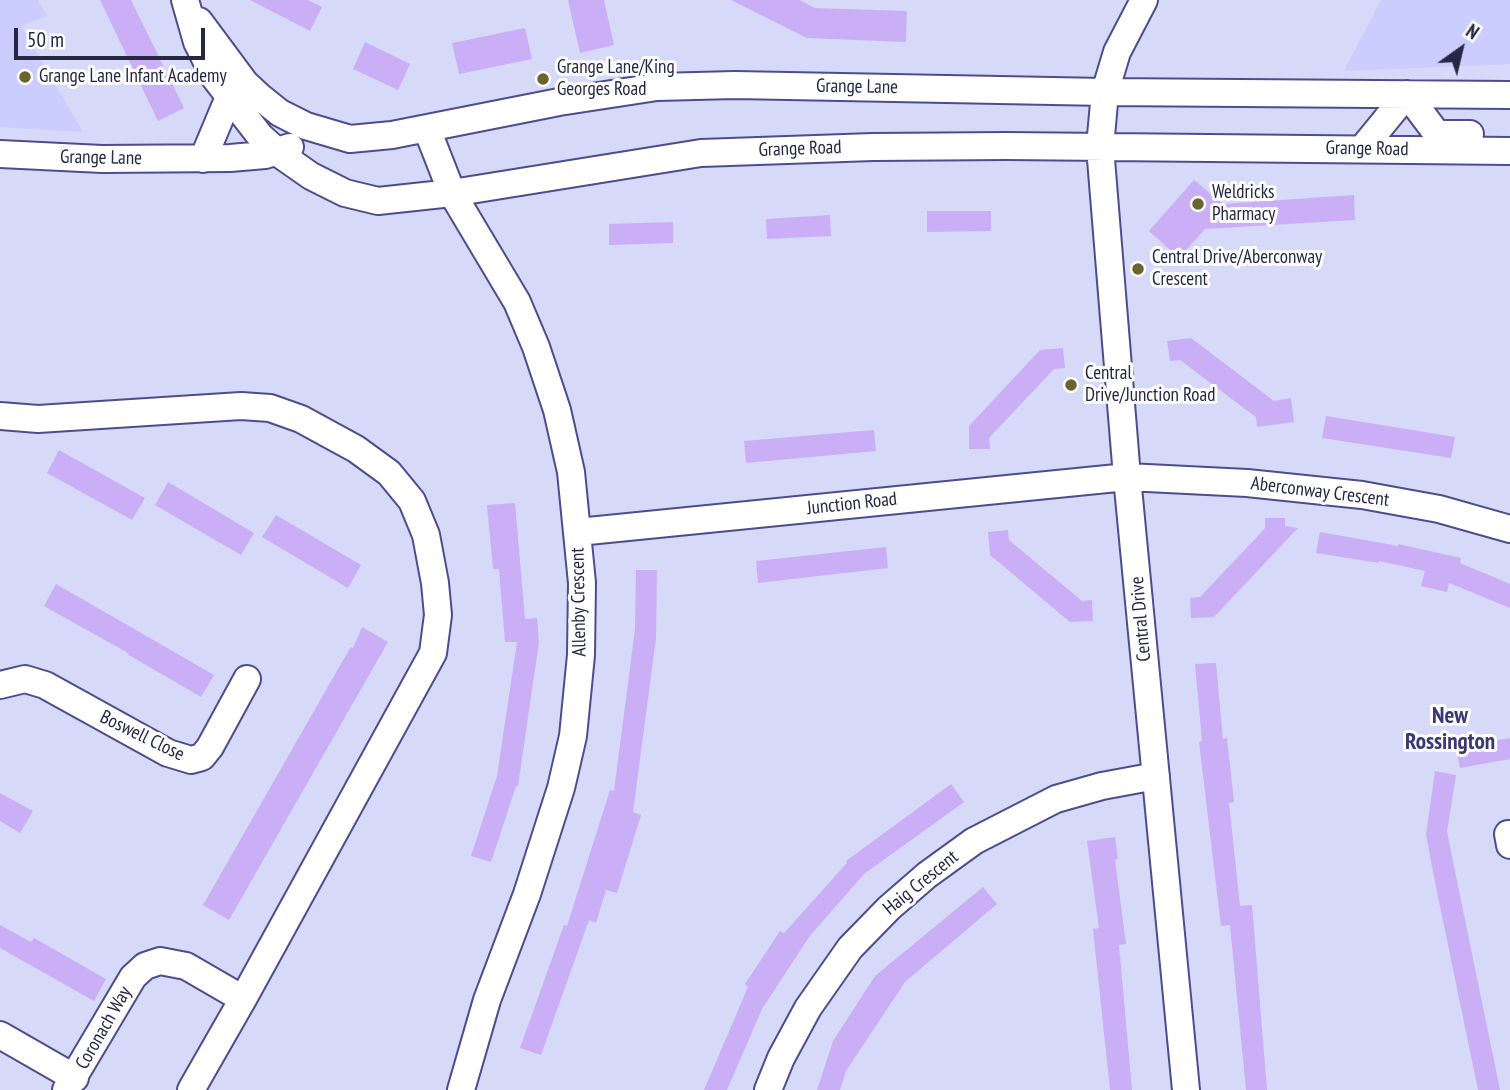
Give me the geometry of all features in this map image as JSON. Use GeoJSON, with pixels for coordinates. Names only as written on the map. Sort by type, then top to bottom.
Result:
{"type":"FeatureCollection","features":[{"type":"Feature","properties":{"kind":"street","name":"Central Drive"},"geometry":{"type":"LineString","coordinates":[[1144,0],[1117,52],[1105,92],[1100,147],[1127,477],[1186,1090]]}},
{"type":"Feature","properties":{"kind":"street","name":"Grange Lane"},"geometry":{"type":"LineString","coordinates":[[187,4],[212,36],[237,90],[314,129],[350,139],[392,135],[559,102],[657,87],[735,85],[1105,92],[1510,95]]}},
{"type":"Feature","properties":{"kind":"street","name":"Grange Road"},"geometry":{"type":"LineString","coordinates":[[237,90],[260,136],[278,153],[311,176],[345,193],[378,201],[452,193],[701,153],[873,147],[1510,151]]}},
{"type":"Feature","properties":{"kind":"street"},"geometry":{"type":"LineString","coordinates":[[202,159],[237,90]]}},
{"type":"Feature","properties":{"kind":"street"},"geometry":{"type":"LineString","coordinates":[[1363,149],[1407,94],[1437,134],[1510,136]]}},
{"type":"Feature","properties":{"kind":"street","name":"Allenby Crescent"},"geometry":{"type":"LineString","coordinates":[[427,128],[452,193],[517,302],[536,347],[557,410],[571,472],[582,595],[581,654],[573,736],[557,801],[527,894],[487,1000],[461,1090]]}},
{"type":"Feature","properties":{"kind":"street","name":"Grange Lane"},"geometry":{"type":"LineString","coordinates":[[0,155],[102,159],[251,157],[278,153],[314,129]]}},
{"type":"Feature","properties":{"kind":"street"},"geometry":{"type":"LineString","coordinates":[[0,416],[38,419],[241,406],[270,408],[301,419],[356,449],[389,473],[412,501],[426,535],[438,614],[433,653],[191,1090]]}},
{"type":"Feature","properties":{"kind":"street","name":"Aberconway Crescent"},"geometry":{"type":"LineString","coordinates":[[1127,477],[1247,483],[1362,495],[1439,509],[1510,529]]}},
{"type":"Feature","properties":{"kind":"street","name":"Junction Road"},"geometry":{"type":"LineString","coordinates":[[578,532],[1127,477]]}},
{"type":"Feature","properties":{"kind":"street","name":"Boswell Close"},"geometry":{"type":"LineString","coordinates":[[0,685],[25,679],[45,685],[168,753],[191,760],[202,757],[210,747],[247,679]]}},
{"type":"Feature","properties":{"kind":"street","name":"Haig Crescent"},"geometry":{"type":"LineString","coordinates":[[768,1090],[781,1058],[808,1008],[849,948],[926,875],[974,841],[1056,799],[1102,786],[1156,776]]}},
{"type":"Feature","properties":{"kind":"street","name":"Coronach Way"},"geometry":{"type":"LineString","coordinates":[[0,1035],[70,1084],[133,977],[145,966],[160,961],[186,966],[243,999]]}},
{"type":"Feature","properties":{"kind":"shaded area","name":"Grange Lane Infant Academy"},"geometry":{"type":"Polygon","coordinates":[[[0,0],[38,0],[47,16],[21,26],[83,132],[0,127],[0,0]]]}},
{"type":"Feature","properties":{"kind":"shaded area"},"geometry":{"type":"Polygon","coordinates":[[[1381,0],[1510,0],[1510,64],[1344,71],[1381,0]]]}},
{"type":"Feature","properties":{"kind":"building"},"geometry":{"type":"Polygon","coordinates":[[[100,0],[131,0],[184,108],[158,121],[100,0]]]}},
{"type":"Feature","properties":{"kind":"building"},"geometry":{"type":"Polygon","coordinates":[[[250,0],[308,0],[322,7],[310,31],[250,0]]]}},
{"type":"Feature","properties":{"kind":"building"},"geometry":{"type":"Polygon","coordinates":[[[568,0],[604,0],[614,45],[580,53],[568,0]]]}},
{"type":"Feature","properties":{"kind":"building"},"geometry":{"type":"Polygon","coordinates":[[[731,0],[800,0],[814,8],[907,11],[906,42],[807,38],[731,0]]]}},
{"type":"Feature","properties":{"kind":"building"},"geometry":{"type":"Polygon","coordinates":[[[525,28],[532,59],[459,74],[452,43],[525,28]]]}},
{"type":"Feature","properties":{"kind":"building"},"geometry":{"type":"Polygon","coordinates":[[[365,42],[410,64],[398,90],[353,69],[365,42]]]}},
{"type":"Feature","properties":{"kind":"building"},"geometry":{"type":"Polygon","coordinates":[[[1194,180],[1223,204],[1354,195],[1355,220],[1205,229],[1179,258],[1149,231],[1194,180]]]}},
{"type":"Feature","properties":{"kind":"building"},"geometry":{"type":"Polygon","coordinates":[[[927,211],[991,211],[991,231],[927,232],[927,211]]]}},
{"type":"Feature","properties":{"kind":"building"},"geometry":{"type":"Polygon","coordinates":[[[830,215],[831,236],[767,239],[766,219],[830,215]]]}},
{"type":"Feature","properties":{"kind":"building"},"geometry":{"type":"Polygon","coordinates":[[[673,222],[673,243],[609,245],[609,224],[673,222]]]}},
{"type":"Feature","properties":{"kind":"building"},"geometry":{"type":"Polygon","coordinates":[[[1191,338],[1274,401],[1291,398],[1294,422],[1257,427],[1256,417],[1180,360],[1170,361],[1167,341],[1191,338]]]}},
{"type":"Feature","properties":{"kind":"building"},"geometry":{"type":"Polygon","coordinates":[[[1063,348],[1065,368],[1054,369],[989,438],[990,449],[969,449],[969,426],[982,412],[1040,350],[1063,348]]]}},
{"type":"Feature","properties":{"kind":"building"},"geometry":{"type":"Polygon","coordinates":[[[1326,416],[1455,437],[1451,458],[1322,438],[1326,416]]]}},
{"type":"Feature","properties":{"kind":"building"},"geometry":{"type":"Polygon","coordinates":[[[874,430],[876,451],[746,463],[744,441],[874,430]]]}},
{"type":"Feature","properties":{"kind":"building"},"geometry":{"type":"Polygon","coordinates":[[[59,450],[145,498],[132,520],[47,473],[59,450]]]}},
{"type":"Feature","properties":{"kind":"building"},"geometry":{"type":"Polygon","coordinates":[[[168,482],[254,533],[241,555],[155,505],[168,482]]]}},
{"type":"Feature","properties":{"kind":"building"},"geometry":{"type":"Polygon","coordinates":[[[515,503],[525,619],[537,618],[539,642],[518,786],[491,862],[471,856],[497,776],[517,642],[505,642],[499,569],[493,569],[487,505],[515,503]]]}},
{"type":"Feature","properties":{"kind":"building"},"geometry":{"type":"Polygon","coordinates":[[[276,515],[361,565],[348,588],[262,537],[276,515]]]}},
{"type":"Feature","properties":{"kind":"building"},"geometry":{"type":"Polygon","coordinates":[[[1265,518],[1285,518],[1285,526],[1298,528],[1214,617],[1191,618],[1190,598],[1200,597],[1255,539],[1265,528],[1265,518]]]}},
{"type":"Feature","properties":{"kind":"building"},"geometry":{"type":"Polygon","coordinates":[[[1008,530],[1009,540],[1082,601],[1092,600],[1093,621],[1070,622],[990,555],[988,532],[1008,530]]]}},
{"type":"Feature","properties":{"kind":"building"},"geometry":{"type":"Polygon","coordinates":[[[1320,532],[1398,544],[1461,558],[1460,563],[1510,584],[1510,608],[1449,583],[1447,592],[1421,586],[1425,571],[1379,561],[1316,553],[1320,532]]]}},
{"type":"Feature","properties":{"kind":"building"},"geometry":{"type":"Polygon","coordinates":[[[886,547],[888,568],[758,583],[756,561],[886,547]]]}},
{"type":"Feature","properties":{"kind":"building"},"geometry":{"type":"Polygon","coordinates":[[[636,570],[657,570],[656,638],[633,812],[641,815],[617,893],[606,890],[596,923],[589,920],[541,1055],[520,1048],[564,925],[567,926],[610,790],[614,791],[635,629],[636,570]]]}},
{"type":"Feature","properties":{"kind":"building"},"geometry":{"type":"Polygon","coordinates":[[[56,584],[214,675],[201,697],[44,606],[56,584]]]}},
{"type":"Feature","properties":{"kind":"building"},"geometry":{"type":"Polygon","coordinates":[[[362,627],[388,642],[229,920],[203,905],[342,662],[351,647],[353,648],[362,627]]]}},
{"type":"Feature","properties":{"kind":"building"},"geometry":{"type":"Polygon","coordinates":[[[1216,663],[1223,739],[1227,738],[1234,802],[1229,803],[1240,906],[1252,905],[1267,1090],[1246,1090],[1230,925],[1221,926],[1199,742],[1202,741],[1195,664],[1216,663]]]}},
{"type":"Feature","properties":{"kind":"building"},"geometry":{"type":"Polygon","coordinates":[[[1510,738],[1510,759],[1460,768],[1456,748],[1510,738]]]}},
{"type":"Feature","properties":{"kind":"building"},"geometry":{"type":"Polygon","coordinates":[[[1435,771],[1456,775],[1447,832],[1500,1090],[1478,1090],[1436,887],[1426,835],[1435,771]]]}},
{"type":"Feature","properties":{"kind":"building"},"geometry":{"type":"Polygon","coordinates":[[[951,784],[964,802],[864,874],[809,937],[762,1009],[727,1090],[704,1090],[748,987],[745,984],[780,931],[784,933],[846,861],[951,784]]]}},
{"type":"Feature","properties":{"kind":"building"},"geometry":{"type":"Polygon","coordinates":[[[0,793],[33,811],[20,833],[0,821],[0,793]]]}},
{"type":"Feature","properties":{"kind":"building"},"geometry":{"type":"Polygon","coordinates":[[[1115,837],[1118,859],[1115,860],[1126,944],[1119,945],[1132,1090],[1110,1090],[1093,929],[1099,928],[1087,841],[1115,837]]]}},
{"type":"Feature","properties":{"kind":"building"},"geometry":{"type":"Polygon","coordinates":[[[983,887],[997,904],[905,982],[846,1071],[840,1090],[817,1090],[833,1041],[875,976],[983,887]]]}},
{"type":"Feature","properties":{"kind":"building"},"geometry":{"type":"Polygon","coordinates":[[[0,925],[31,942],[34,938],[106,979],[94,1001],[0,948],[0,925]]]}},
{"type":"Feature","properties":{"kind":"place","name":"Grange Lane Infant Academy"},"geometry":{"type":"Point","coordinates":[25,77]}},
{"type":"Feature","properties":{"kind":"place","name":"Grange Lane/King Georges Road"},"geometry":{"type":"Point","coordinates":[543,79]}},
{"type":"Feature","properties":{"kind":"place","name":"Weldricks Pharmacy"},"geometry":{"type":"Point","coordinates":[1198,204]}},
{"type":"Feature","properties":{"kind":"place","name":"Central Drive/Aberconway Crescent"},"geometry":{"type":"Point","coordinates":[1138,269]}},
{"type":"Feature","properties":{"kind":"place","name":"Central Drive/Junction Road"},"geometry":{"type":"Point","coordinates":[1071,385]}},
{"type":"Feature","properties":{"kind":"district","name":"New Rossington"},"geometry":{"type":"Point","coordinates":[1450,729]}}]}
